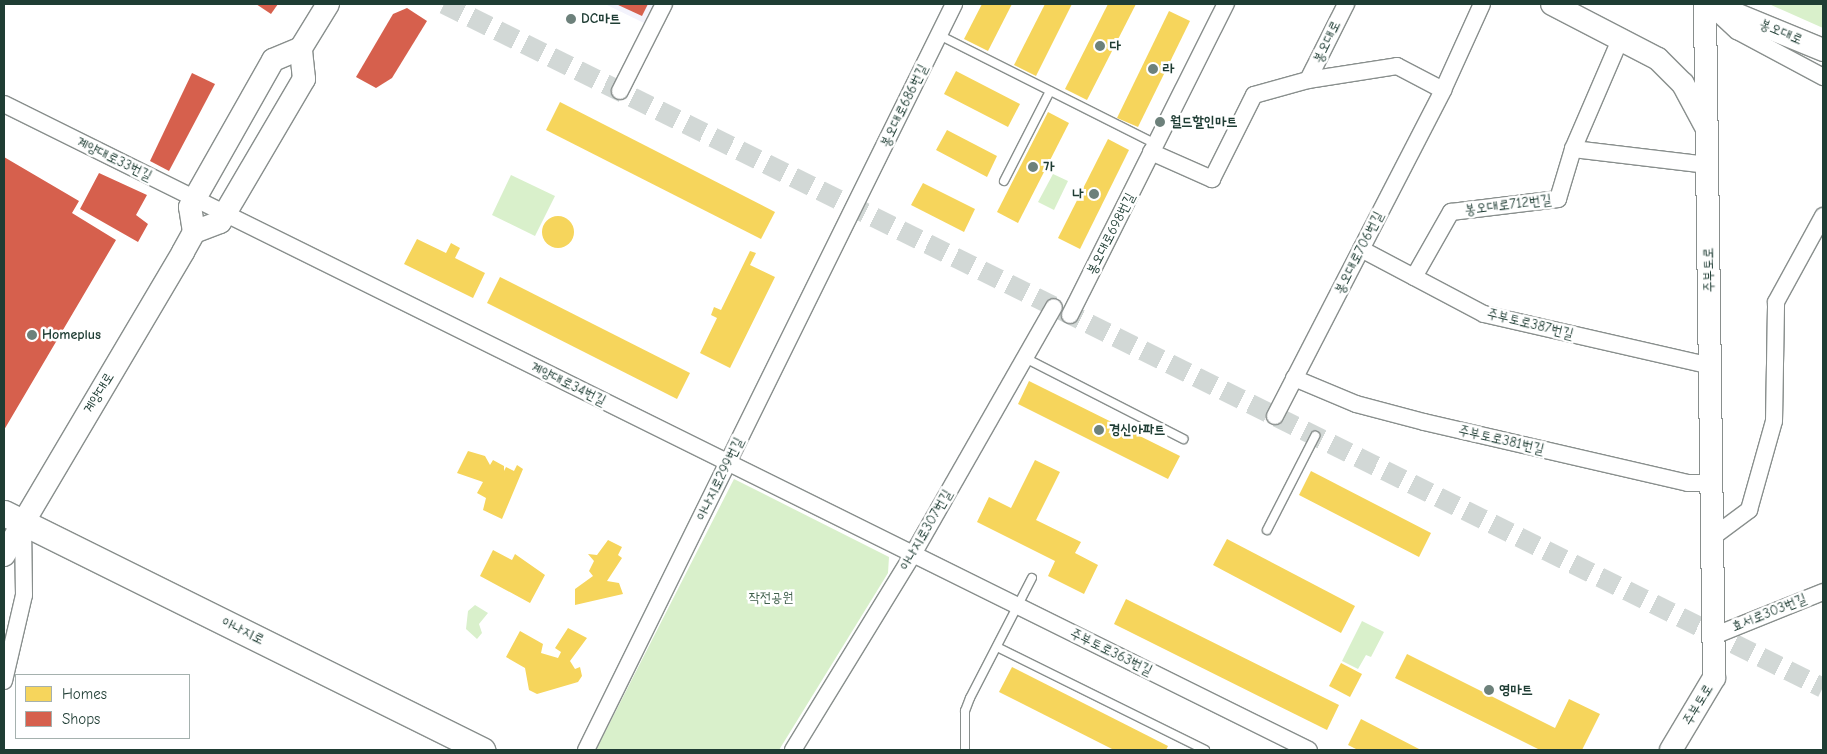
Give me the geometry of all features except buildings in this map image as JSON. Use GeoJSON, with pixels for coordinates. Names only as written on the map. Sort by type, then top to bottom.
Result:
{"type":"FeatureCollection","features":[{"type":"Feature","properties":{"kind":"main road"},"geometry":{"type":"LineString","coordinates":[[302,48],[273,60],[190,207],[194,232],[220,222],[304,78],[302,48],[328,4]]}},
{"type":"Feature","properties":{"kind":"main road"},"geometry":{"type":"LineString","coordinates":[[1552,4],[1664,66],[1683,84],[1707,128]]}},
{"type":"Feature","properties":{"kind":"main road","name":"봉오대로"},"geometry":{"type":"LineString","coordinates":[[1708,4],[1823,50]]}},
{"type":"Feature","properties":{"kind":"main road","name":"주부토로"},"geometry":{"type":"LineString","coordinates":[[1671,750],[1714,678],[1716,635],[1707,128],[1708,4]]}},
{"type":"Feature","properties":{"kind":"main road","name":"계양대로"},"geometry":{"type":"LineString","coordinates":[[4,555],[13,517],[194,232]]}},
{"type":"Feature","properties":{"kind":"main road","name":"아나지로"},"geometry":{"type":"LineString","coordinates":[[13,517],[482,750]]}},
{"type":"Feature","properties":{"kind":"street"},"geometry":{"type":"LineString","coordinates":[[620,91],[664,4]]}},
{"type":"Feature","properties":{"kind":"street","name":"봉오대로686번길"},"geometry":{"type":"LineString","coordinates":[[854,207],[954,4]]}},
{"type":"Feature","properties":{"kind":"street","name":"봉오대로698번길"},"geometry":{"type":"LineString","coordinates":[[1070,315],[1226,4]]}},
{"type":"Feature","properties":{"kind":"street","name":"봉오대로"},"geometry":{"type":"LineString","coordinates":[[1308,80],[1346,4]]}},
{"type":"Feature","properties":{"kind":"street","name":"봉오대로706번길"},"geometry":{"type":"LineString","coordinates":[[1274,416],[1443,90],[1482,4]]}},
{"type":"Feature","properties":{"kind":"street"},"geometry":{"type":"LineString","coordinates":[[1708,4],[1737,31],[1823,76]]}},
{"type":"Feature","properties":{"kind":"street","name":"봉오대로712번길"},"geometry":{"type":"LineString","coordinates":[[1414,277],[1451,212],[1558,199],[1573,149],[1620,40]]}},
{"type":"Feature","properties":{"kind":"street"},"geometry":{"type":"LineString","coordinates":[[1154,148],[1212,179],[1254,95],[1308,80],[1397,66],[1443,90]]}},
{"type":"Feature","properties":{"kind":"street","name":"계양대로33번길"},"geometry":{"type":"LineString","coordinates":[[4,104],[224,214]]}},
{"type":"Feature","properties":{"kind":"street"},"geometry":{"type":"LineString","coordinates":[[1573,149],[1708,165]]}},
{"type":"Feature","properties":{"kind":"street","name":"아나지로299번길"},"geometry":{"type":"LineString","coordinates":[[586,750],[854,207]]}},
{"type":"Feature","properties":{"kind":"street","name":"계양대로34번길"},"geometry":{"type":"LineString","coordinates":[[224,214],[912,554]]}},
{"type":"Feature","properties":{"kind":"street"},"geometry":{"type":"LineString","coordinates":[[1714,536],[1749,510],[1774,421],[1776,302],[1823,216]]}},
{"type":"Feature","properties":{"kind":"street","name":"주부토로387번길"},"geometry":{"type":"LineString","coordinates":[[1361,249],[1484,314],[1711,366]]}},
{"type":"Feature","properties":{"kind":"street","name":"아나지로307번길"},"geometry":{"type":"LineString","coordinates":[[793,750],[912,554],[1054,307]]}},
{"type":"Feature","properties":{"kind":"street","name":"주부토로381번길"},"geometry":{"type":"LineString","coordinates":[[1294,378],[1356,404],[1424,422],[1688,483],[1713,483]]}},
{"type":"Feature","properties":{"kind":"street"},"geometry":{"type":"LineString","coordinates":[[4,681],[24,594],[13,517]]}},
{"type":"Feature","properties":{"kind":"street","name":"주부토로363번길"},"geometry":{"type":"LineString","coordinates":[[912,554],[1309,750]]}},
{"type":"Feature","properties":{"kind":"street","name":"효서로303번길"},"geometry":{"type":"LineString","coordinates":[[1716,635],[1823,592]]}},
{"type":"Feature","properties":{"kind":"lane"},"geometry":{"type":"LineString","coordinates":[[938,35],[1050,91],[1154,148]]}},
{"type":"Feature","properties":{"kind":"lane"},"geometry":{"type":"LineString","coordinates":[[1004,181],[1050,91]]}},
{"type":"Feature","properties":{"kind":"lane"},"geometry":{"type":"LineString","coordinates":[[1025,358],[1183,439]]}},
{"type":"Feature","properties":{"kind":"lane"},"geometry":{"type":"LineString","coordinates":[[1267,530],[1315,436]]}},
{"type":"Feature","properties":{"kind":"lane"},"geometry":{"type":"LineString","coordinates":[[965,750],[965,711],[1032,578]]}},
{"type":"Feature","properties":{"kind":"lane"},"geometry":{"type":"LineString","coordinates":[[997,647],[1205,750]]}},
{"type":"Feature","properties":{"kind":"shaded area"},"geometry":{"type":"Polygon","coordinates":[[[605,4],[654,4],[644,23],[605,4]]]}},
{"type":"Feature","properties":{"kind":"green space"},"geometry":{"type":"Polygon","coordinates":[[[1769,4],[1823,4],[1823,28],[1769,4]]]}},
{"type":"Feature","properties":{"kind":"green space"},"geometry":{"type":"Polygon","coordinates":[[[1053,174],[1068,181],[1054,210],[1038,202],[1053,174]]]}},
{"type":"Feature","properties":{"kind":"green space"},"geometry":{"type":"Polygon","coordinates":[[[511,175],[555,196],[535,236],[492,215],[511,175]]]}},
{"type":"Feature","properties":{"kind":"green space","name":"작전공원"},"geometry":{"type":"Polygon","coordinates":[[[734,479],[889,557],[888,573],[779,750],[596,750],[734,479]]]}},
{"type":"Feature","properties":{"kind":"green space"},"geometry":{"type":"Polygon","coordinates":[[[475,605],[488,613],[479,624],[482,633],[477,639],[466,629],[468,611],[475,605]]]}},
{"type":"Feature","properties":{"kind":"green space"},"geometry":{"type":"Polygon","coordinates":[[[1362,621],[1384,632],[1371,657],[1366,655],[1358,669],[1342,661],[1362,621]]]}},
{"type":"Feature","properties":{"kind":"tunnel"},"geometry":{"type":"LineString","coordinates":[[444,4],[1823,688]]}},
{"type":"Feature","properties":{"kind":"place","name":"DC마트"},"geometry":{"type":"Point","coordinates":[571,19]}},
{"type":"Feature","properties":{"kind":"place","name":"다"},"geometry":{"type":"Point","coordinates":[1100,46]}},
{"type":"Feature","properties":{"kind":"place","name":"라"},"geometry":{"type":"Point","coordinates":[1153,69]}},
{"type":"Feature","properties":{"kind":"place","name":"월드할인마트"},"geometry":{"type":"Point","coordinates":[1160,122]}},
{"type":"Feature","properties":{"kind":"place","name":"가"},"geometry":{"type":"Point","coordinates":[1033,167]}},
{"type":"Feature","properties":{"kind":"place","name":"나"},"geometry":{"type":"Point","coordinates":[1094,194]}},
{"type":"Feature","properties":{"kind":"place","name":"Homeplus"},"geometry":{"type":"Point","coordinates":[32,335]}},
{"type":"Feature","properties":{"kind":"place","name":"경신아파트"},"geometry":{"type":"Point","coordinates":[1099,430]}},
{"type":"Feature","properties":{"kind":"place","name":"영마트"},"geometry":{"type":"Point","coordinates":[1489,690]}}]}
